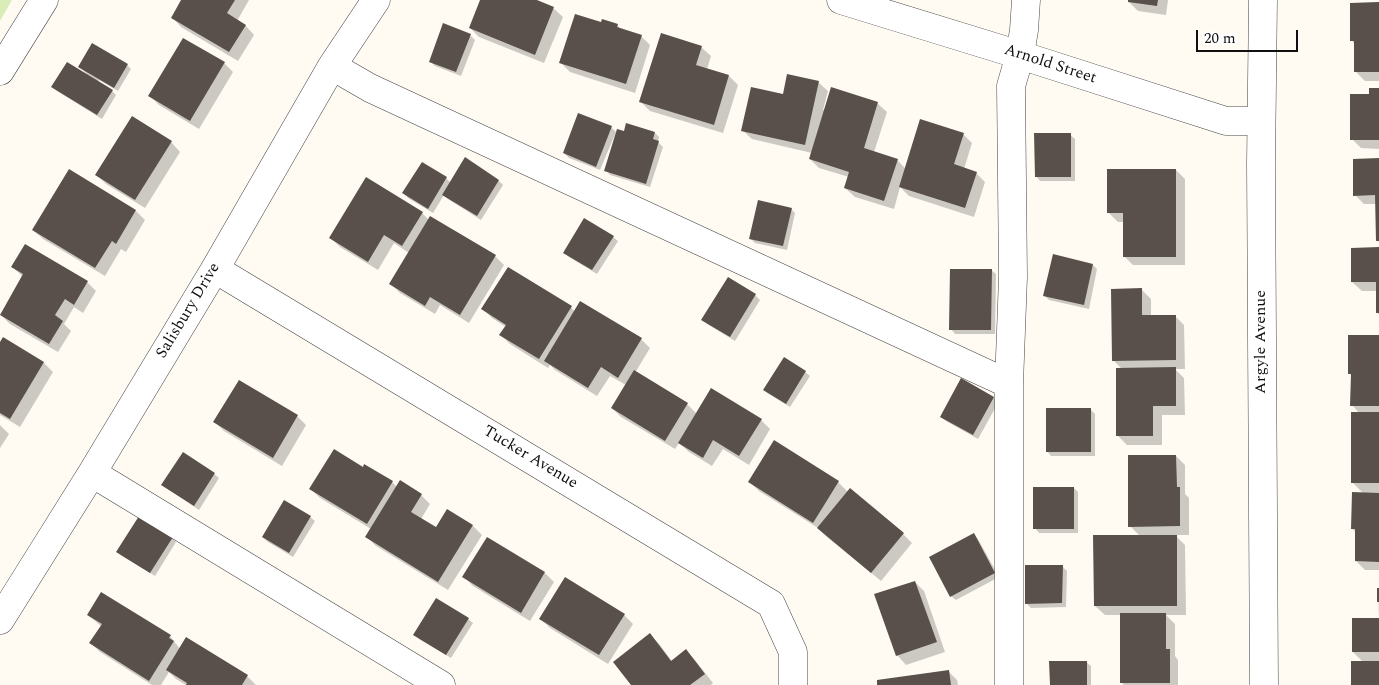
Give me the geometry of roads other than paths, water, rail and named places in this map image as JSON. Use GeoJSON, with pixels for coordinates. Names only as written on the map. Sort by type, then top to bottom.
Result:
{"type":"FeatureCollection","features":[{"type":"Feature","properties":{"kind":"street"},"geometry":{"type":"LineString","coordinates":[[0,71],[44,0]]}},
{"type":"Feature","properties":{"kind":"street","name":"Salisbury Drive"},"geometry":{"type":"LineString","coordinates":[[0,620],[92,473],[215,269],[332,66],[376,0]]}},
{"type":"Feature","properties":{"kind":"street","name":"Arnold Street"},"geometry":{"type":"LineString","coordinates":[[841,0],[1020,55],[1226,122],[1261,121]]}},
{"type":"Feature","properties":{"kind":"street"},"geometry":{"type":"LineString","coordinates":[[1009,685],[1009,384],[1013,277],[1011,86],[1020,55],[1026,0]]}},
{"type":"Feature","properties":{"kind":"street","name":"Argyle Avenue"},"geometry":{"type":"LineString","coordinates":[[1263,0],[1261,121],[1264,685]]}},
{"type":"Feature","properties":{"kind":"street"},"geometry":{"type":"LineString","coordinates":[[332,66],[370,88],[1009,384]]}},
{"type":"Feature","properties":{"kind":"street","name":"Tucker Avenue"},"geometry":{"type":"LineString","coordinates":[[215,269],[771,604],[793,652],[793,685]]}},
{"type":"Feature","properties":{"kind":"street"},"geometry":{"type":"LineString","coordinates":[[92,473],[442,685]]}}]}
